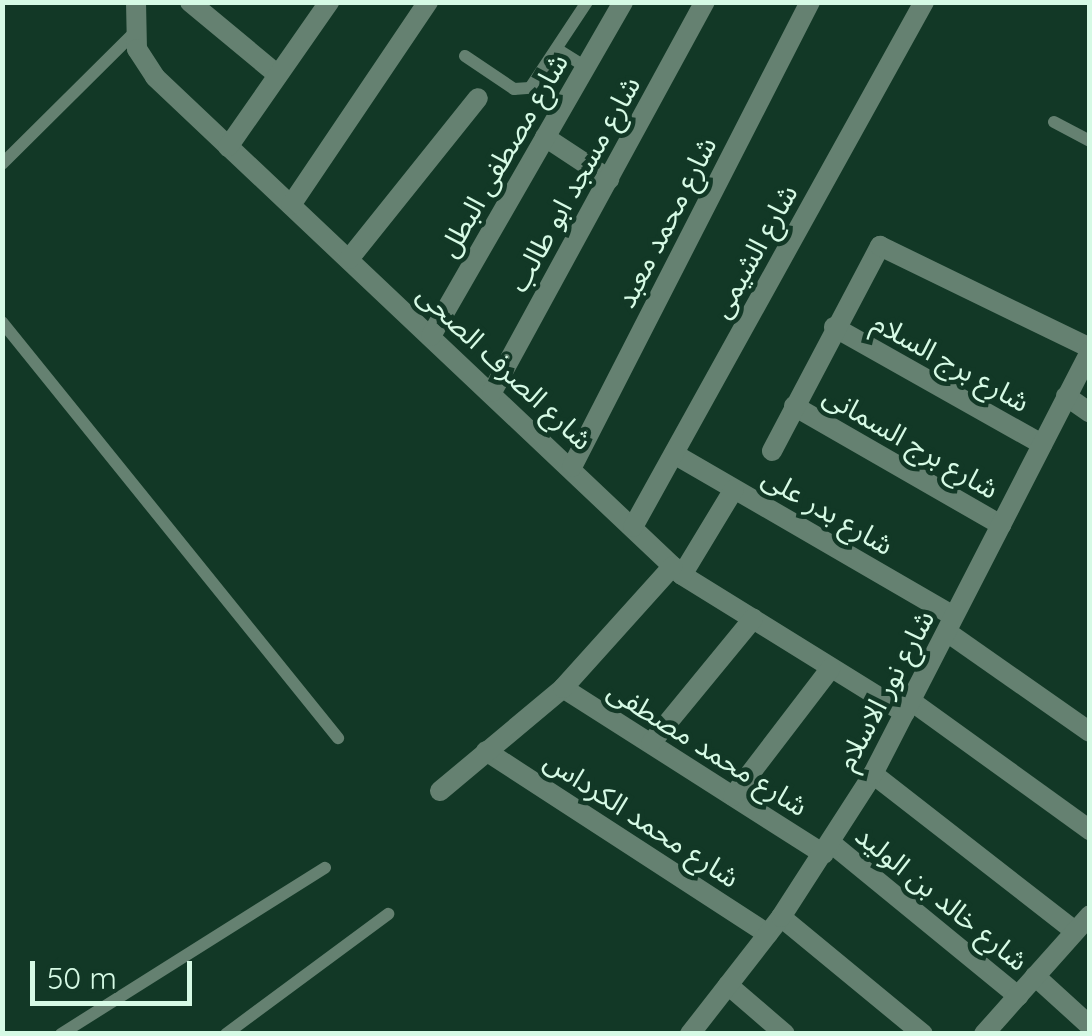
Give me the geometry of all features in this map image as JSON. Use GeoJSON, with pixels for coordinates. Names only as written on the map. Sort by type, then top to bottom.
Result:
{"type":"FeatureCollection","features":[{"type":"Feature","properties":{"kind":"street","name":"شارع الصرف الصحى"},"geometry":{"type":"LineString","coordinates":[[136,2],[134,33],[155,77],[678,570],[832,668],[908,707],[1090,830]]}},
{"type":"Feature","properties":{"kind":"street"},"geometry":{"type":"LineString","coordinates":[[190,2],[278,75]]}},
{"type":"Feature","properties":{"kind":"street"},"geometry":{"type":"LineString","coordinates":[[291,206],[428,2]]}},
{"type":"Feature","properties":{"kind":"street","name":"شارع مصطفى البطل"},"geometry":{"type":"LineString","coordinates":[[431,336],[623,2]]}},
{"type":"Feature","properties":{"kind":"street","name":"شارع مسجد ابو طالب"},"geometry":{"type":"LineString","coordinates":[[492,392],[706,2]]}},
{"type":"Feature","properties":{"kind":"street","name":"شارع محمد معبد"},"geometry":{"type":"LineString","coordinates":[[572,467],[810,2]]}},
{"type":"Feature","properties":{"kind":"street","name":"شارع الشيمى"},"geometry":{"type":"LineString","coordinates":[[633,527],[924,2]]}},
{"type":"Feature","properties":{"kind":"street"},"geometry":{"type":"LineString","coordinates":[[228,147],[323,5]]}},
{"type":"Feature","properties":{"kind":"street"},"geometry":{"type":"LineString","coordinates":[[349,259],[478,98]]}},
{"type":"Feature","properties":{"kind":"street"},"geometry":{"type":"LineString","coordinates":[[545,137],[609,178]]}},
{"type":"Feature","properties":{"kind":"street"},"geometry":{"type":"LineString","coordinates":[[772,451],[872,251],[884,246],[1090,350]]}},
{"type":"Feature","properties":{"kind":"street","name":"شارع برج السلام"},"geometry":{"type":"LineString","coordinates":[[834,327],[1042,444]]}},
{"type":"Feature","properties":{"kind":"street","name":"شارع نور الاسلام"},"geometry":{"type":"LineString","coordinates":[[691,1032],[775,925],[828,849],[873,774],[1090,350]]}},
{"type":"Feature","properties":{"kind":"street"},"geometry":{"type":"LineString","coordinates":[[1066,396],[1090,412]]}},
{"type":"Feature","properties":{"kind":"street","name":"شارع برج السمانى"},"geometry":{"type":"LineString","coordinates":[[794,406],[1001,525]]}},
{"type":"Feature","properties":{"kind":"street","name":"شارع بدر على"},"geometry":{"type":"LineString","coordinates":[[674,454],[950,624],[1090,732]]}},
{"type":"Feature","properties":{"kind":"street"},"geometry":{"type":"LineString","coordinates":[[440,791],[563,688],[678,570],[734,489]]}},
{"type":"Feature","properties":{"kind":"street"},"geometry":{"type":"LineString","coordinates":[[651,743],[753,619]]}},
{"type":"Feature","properties":{"kind":"street"},"geometry":{"type":"LineString","coordinates":[[733,796],[832,668]]}},
{"type":"Feature","properties":{"kind":"street","name":"شارع محمد مصطفى"},"geometry":{"type":"LineString","coordinates":[[563,688],[733,796],[828,849]]}},
{"type":"Feature","properties":{"kind":"street","name":"شارع محمد الكرداس"},"geometry":{"type":"LineString","coordinates":[[486,752],[775,925],[924,1034]]}},
{"type":"Feature","properties":{"kind":"street"},"geometry":{"type":"LineString","coordinates":[[873,774],[1082,923],[986,1033]]}},
{"type":"Feature","properties":{"kind":"street","name":"شارع خالد بن الوليد"},"geometry":{"type":"LineString","coordinates":[[828,849],[1018,996]]}},
{"type":"Feature","properties":{"kind":"street"},"geometry":{"type":"LineString","coordinates":[[1035,976],[1090,1026]]}},
{"type":"Feature","properties":{"kind":"street"},"geometry":{"type":"LineString","coordinates":[[728,985],[785,1034]]}},
{"type":"Feature","properties":{"kind":"lane"},"geometry":{"type":"LineString","coordinates":[[465,56],[525,90],[587,2]]}},
{"type":"Feature","properties":{"kind":"lane"},"geometry":{"type":"LineString","coordinates":[[2,164],[134,33]]}},
{"type":"Feature","properties":{"kind":"lane"},"geometry":{"type":"LineString","coordinates":[[557,49],[586,67]]}},
{"type":"Feature","properties":{"kind":"lane"},"geometry":{"type":"LineString","coordinates":[[1054,122],[1090,141]]}},
{"type":"Feature","properties":{"kind":"lane"},"geometry":{"type":"LineString","coordinates":[[2,322],[338,738]]}},
{"type":"Feature","properties":{"kind":"lane"},"geometry":{"type":"LineString","coordinates":[[60,1034],[325,868]]}},
{"type":"Feature","properties":{"kind":"lane"},"geometry":{"type":"LineString","coordinates":[[226,1034],[388,914]]}}]}
